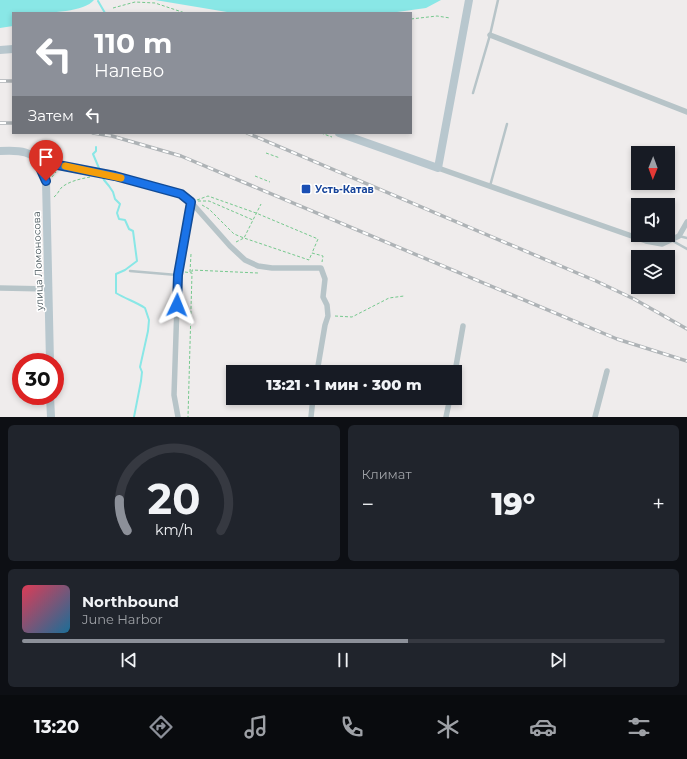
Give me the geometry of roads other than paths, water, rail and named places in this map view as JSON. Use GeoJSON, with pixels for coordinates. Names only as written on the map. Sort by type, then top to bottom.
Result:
{"type":"FeatureCollection","features":[{"type":"Feature","properties":{"kind":"main road"},"geometry":{"type":"LineString","coordinates":[[345,134],[438,168],[469,0]]}},
{"type":"Feature","properties":{"kind":"main road"},"geometry":{"type":"LineString","coordinates":[[0,50],[12,49]]}},
{"type":"Feature","properties":{"kind":"main road"},"geometry":{"type":"LineString","coordinates":[[0,151],[21,151],[31,154],[37,161]]}},
{"type":"Feature","properties":{"kind":"main road","name":"улица Ломоносова"},"geometry":{"type":"LineString","coordinates":[[37,161],[46,181],[50,353]]}},
{"type":"Feature","properties":{"kind":"main road"},"geometry":{"type":"LineString","coordinates":[[50,405],[50,417]]}},
{"type":"Feature","properties":{"kind":"street"},"geometry":{"type":"LineString","coordinates":[[490,35],[687,112]]}},
{"type":"Feature","properties":{"kind":"street"},"geometry":{"type":"LineString","coordinates":[[37,161],[115,176],[181,194],[193,202],[230,246],[245,260],[258,266],[292,269],[321,268],[325,279],[323,297],[327,305],[328,316],[318,365]]}},
{"type":"Feature","properties":{"kind":"street"},"geometry":{"type":"LineString","coordinates":[[438,168],[631,236]]}},
{"type":"Feature","properties":{"kind":"street"},"geometry":{"type":"LineString","coordinates":[[178,417],[174,395],[178,274],[193,202]]}},
{"type":"Feature","properties":{"kind":"street"},"geometry":{"type":"LineString","coordinates":[[675,238],[679,236],[687,222]]}},
{"type":"Feature","properties":{"kind":"street"},"geometry":{"type":"LineString","coordinates":[[651,242],[662,244],[666,242]]}},
{"type":"Feature","properties":{"kind":"street"},"geometry":{"type":"LineString","coordinates":[[0,288],[49,289]]}},
{"type":"Feature","properties":{"kind":"street"},"geometry":{"type":"LineString","coordinates":[[456,365],[463,326]]}},
{"type":"Feature","properties":{"kind":"street"},"geometry":{"type":"LineString","coordinates":[[595,417],[606,371]]}},
{"type":"Feature","properties":{"kind":"street"},"geometry":{"type":"LineString","coordinates":[[311,417],[312,405]]}},
{"type":"Feature","properties":{"kind":"street"},"geometry":{"type":"LineString","coordinates":[[446,417],[449,405]]}},
{"type":"Feature","properties":{"kind":"lane"},"geometry":{"type":"LineString","coordinates":[[473,93],[490,35],[498,0]]}},
{"type":"Feature","properties":{"kind":"lane"},"geometry":{"type":"LineString","coordinates":[[490,186],[507,124]]}},
{"type":"Feature","properties":{"kind":"lane"},"geometry":{"type":"LineString","coordinates":[[679,236],[687,238]]}},
{"type":"Feature","properties":{"kind":"lane"},"geometry":{"type":"LineString","coordinates":[[675,242],[687,249]]}},
{"type":"Feature","properties":{"kind":"lane"},"geometry":{"type":"LineString","coordinates":[[130,271],[178,274]]}},
{"type":"Feature","properties":{"kind":"water"},"geometry":{"type":"Polygon","coordinates":[[[0,0],[94,0],[88,5],[68,11],[12,12],[12,26],[0,28],[0,0]]]}},
{"type":"Feature","properties":{"kind":"water"},"geometry":{"type":"Polygon","coordinates":[[[155,0],[441,0],[426,8],[397,12],[227,12],[155,0]]]}},
{"type":"Feature","properties":{"kind":"waterway"},"geometry":{"type":"LineString","coordinates":[[98,1],[104,12]]}},
{"type":"Feature","properties":{"kind":"waterway"},"geometry":{"type":"LineString","coordinates":[[96,147],[96,151],[93,154],[104,180],[113,192],[115,199],[120,204],[117,213],[119,219],[125,220],[129,229],[133,231],[137,261],[125,270],[116,274],[116,293],[145,308],[149,320],[140,367],[142,372],[141,381],[134,417]]}},
{"type":"Feature","properties":{"kind":"railway"},"geometry":{"type":"LineString","coordinates":[[0,81],[12,81]]}},
{"type":"Feature","properties":{"kind":"railway"},"geometry":{"type":"LineString","coordinates":[[0,123],[12,123]]}},
{"type":"Feature","properties":{"kind":"railway"},"geometry":{"type":"LineString","coordinates":[[99,134],[112,136],[181,156],[617,339],[687,361]]}},
{"type":"Feature","properties":{"kind":"railway"},"geometry":{"type":"LineString","coordinates":[[249,134],[596,281],[634,299],[687,329]]}},
{"type":"Feature","properties":{"kind":"place","name":"Усть-Катав"},"geometry":{"type":"Point","coordinates":[306,189]}}]}
